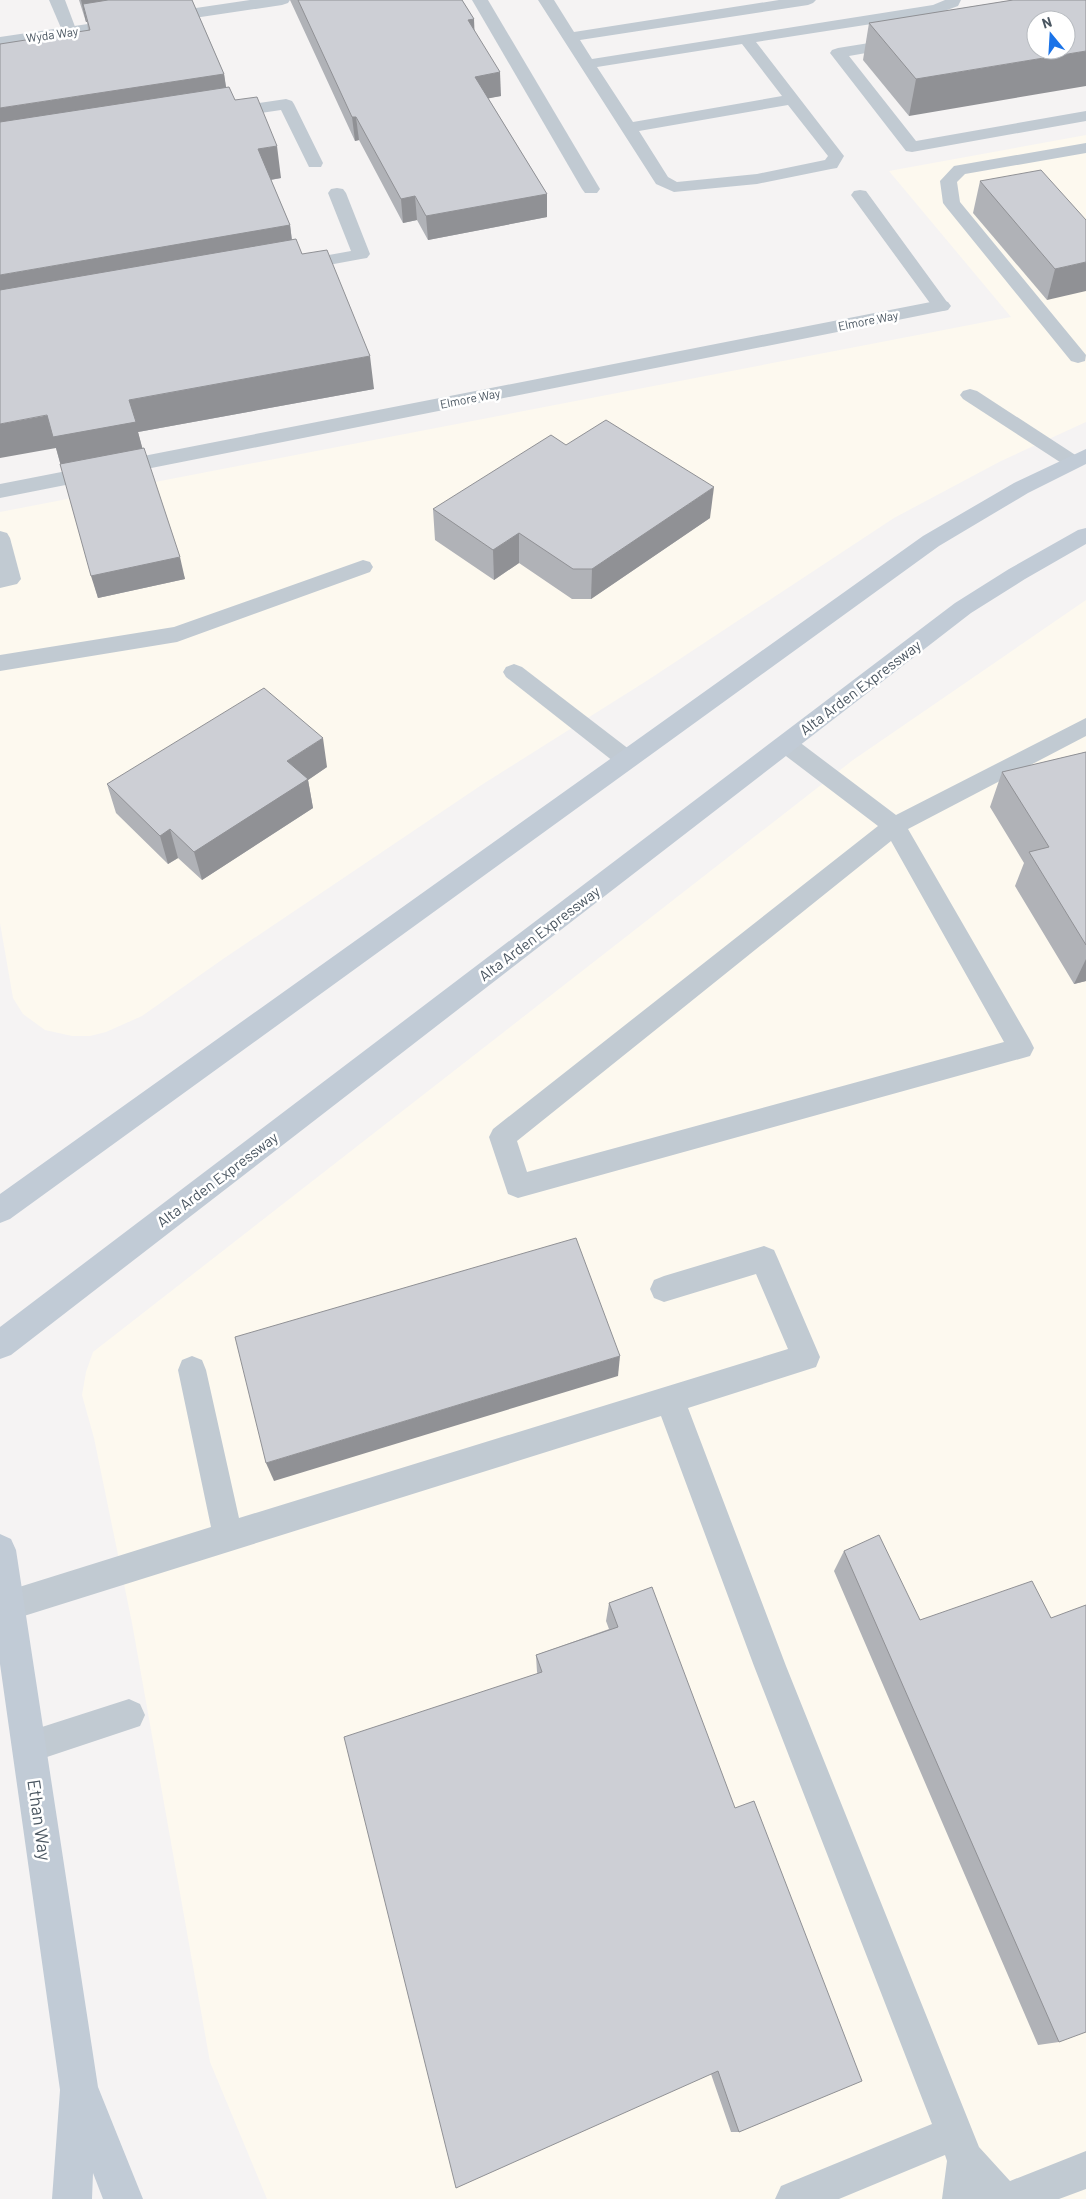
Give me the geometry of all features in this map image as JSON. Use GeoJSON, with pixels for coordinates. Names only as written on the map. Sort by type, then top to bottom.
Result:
{"type":"FeatureCollection","features":[{"type":"Feature","properties":{"kind":"main road"},"geometry":{"type":"LineString","coordinates":[[0,1210],[931,541],[1005,497],[1079,459]]}},
{"type":"Feature","properties":{"kind":"main road","name":"Alta Arden Expressway"},"geometry":{"type":"LineString","coordinates":[[0,1345],[963,608],[1017,574],[1086,535]]}},
{"type":"Feature","properties":{"kind":"main road","name":"Ethan Way"},"geometry":{"type":"LineString","coordinates":[[0,1550],[79,2090],[72,2199]]}},
{"type":"Feature","properties":{"kind":"main road","name":"Ethan Way"},"geometry":{"type":"LineString","coordinates":[[79,2090],[123,2199]]}},
{"type":"Feature","properties":{"kind":"street","name":"Wyda Way"},"geometry":{"type":"LineString","coordinates":[[0,42],[252,2],[282,0]]}},
{"type":"Feature","properties":{"kind":"street","name":"Elmore Way"},"geometry":{"type":"LineString","coordinates":[[0,491],[941,306]]}},
{"type":"Feature","properties":{"kind":"lane"},"geometry":{"type":"LineString","coordinates":[[57,0],[69,32]]}},
{"type":"Feature","properties":{"kind":"lane"},"geometry":{"type":"LineString","coordinates":[[480,0],[592,189]]}},
{"type":"Feature","properties":{"kind":"lane"},"geometry":{"type":"LineString","coordinates":[[546,0],[662,180],[674,187],[757,178],[832,164],[836,156],[746,39]]}},
{"type":"Feature","properties":{"kind":"lane"},"geometry":{"type":"LineString","coordinates":[[570,37],[808,0]]}},
{"type":"Feature","properties":{"kind":"lane"},"geometry":{"type":"LineString","coordinates":[[588,64],[936,10],[953,3],[953,0]]}},
{"type":"Feature","properties":{"kind":"lane"},"geometry":{"type":"LineString","coordinates":[[913,41],[838,54],[912,147],[1086,116]]}},
{"type":"Feature","properties":{"kind":"lane"},"geometry":{"type":"LineString","coordinates":[[628,128],[793,100]]}},
{"type":"Feature","properties":{"kind":"lane"},"geometry":{"type":"LineString","coordinates":[[207,116],[286,104],[315,163]]}},
{"type":"Feature","properties":{"kind":"lane"},"geometry":{"type":"LineString","coordinates":[[1078,357],[952,203],[948,181],[960,170],[1086,148]]}},
{"type":"Feature","properties":{"kind":"lane"},"geometry":{"type":"LineString","coordinates":[[283,268],[361,254],[337,192]]}},
{"type":"Feature","properties":{"kind":"lane"},"geometry":{"type":"LineString","coordinates":[[860,195],[941,306]]}},
{"type":"Feature","properties":{"kind":"lane"},"geometry":{"type":"LineString","coordinates":[[970,395],[1079,459]]}},
{"type":"Feature","properties":{"kind":"lane"},"geometry":{"type":"LineString","coordinates":[[0,538],[10,579],[0,581]]}},
{"type":"Feature","properties":{"kind":"lane"},"geometry":{"type":"LineString","coordinates":[[0,663],[177,634],[363,568]]}},
{"type":"Feature","properties":{"kind":"lane"},"geometry":{"type":"LineString","coordinates":[[514,672],[626,759]]}},
{"type":"Feature","properties":{"kind":"lane"},"geometry":{"type":"LineString","coordinates":[[786,744],[894,826],[1020,1048],[518,1186],[502,1137],[894,826],[1086,726]]}},
{"type":"Feature","properties":{"kind":"lane"},"geometry":{"type":"LineString","coordinates":[[8,1605],[806,1357],[764,1259],[664,1289]]}},
{"type":"Feature","properties":{"kind":"lane"},"geometry":{"type":"LineString","coordinates":[[192,1370],[228,1536]]}},
{"type":"Feature","properties":{"kind":"lane"},"geometry":{"type":"LineString","coordinates":[[670,1400],[770,1666],[960,2147],[1002,2199]]}},
{"type":"Feature","properties":{"kind":"lane"},"geometry":{"type":"LineString","coordinates":[[29,1747],[129,1715]]}},
{"type":"Feature","properties":{"kind":"lane"},"geometry":{"type":"LineString","coordinates":[[794,2199],[960,2147]]}},
{"type":"Feature","properties":{"kind":"lane"},"geometry":{"type":"LineString","coordinates":[[960,2147],[961,2199]]}},
{"type":"Feature","properties":{"kind":"lane"},"geometry":{"type":"LineString","coordinates":[[1011,2199],[1086,2170]]}},
{"type":"Feature","properties":{"kind":"shaded area"},"geometry":{"type":"Polygon","coordinates":[[[1086,135],[1086,422],[1001,461],[894,518],[648,680],[483,784],[223,959],[142,1016],[106,1032],[90,1036],[72,1036],[45,1030],[23,1014],[13,998],[0,923],[0,512],[1011,317],[889,171],[1086,135]]]}},
{"type":"Feature","properties":{"kind":"shaded area"},"geometry":{"type":"Polygon","coordinates":[[[1086,600],[1086,2199],[267,2199],[210,2062],[132,1623],[94,1438],[82,1395],[86,1372],[93,1352],[853,760],[1086,600]]]}},
{"type":"Feature","properties":{"kind":"building"},"geometry":{"type":"Polygon","coordinates":[[[108,0],[192,0],[224,74],[0,108],[0,44],[90,30],[83,4],[108,0]]]}},
{"type":"Feature","properties":{"kind":"building"},"geometry":{"type":"Polygon","coordinates":[[[298,0],[462,0],[474,19],[468,20],[500,72],[475,77],[547,194],[426,216],[415,196],[401,199],[356,117],[352,117],[298,0]]]}},
{"type":"Feature","properties":{"kind":"building"},"geometry":{"type":"Polygon","coordinates":[[[1013,0],[1086,0],[1086,51],[1076,53],[1076,10],[1026,10],[1026,60],[1031,60],[916,79],[869,23],[1013,0]]]}},
{"type":"Feature","properties":{"kind":"building"},"geometry":{"type":"Polygon","coordinates":[[[229,87],[235,100],[257,97],[277,146],[258,149],[290,225],[0,275],[0,122],[229,87]]]}},
{"type":"Feature","properties":{"kind":"building"},"geometry":{"type":"Polygon","coordinates":[[[1041,170],[1086,220],[1086,262],[1055,269],[980,181],[1041,170]]]}},
{"type":"Feature","properties":{"kind":"building"},"geometry":{"type":"Polygon","coordinates":[[[296,239],[302,254],[327,250],[370,356],[129,400],[136,422],[53,437],[47,415],[0,424],[0,290],[296,239]]]}},
{"type":"Feature","properties":{"kind":"building"},"geometry":{"type":"Polygon","coordinates":[[[606,420],[714,487],[592,569],[573,569],[519,533],[493,550],[433,509],[551,435],[566,445],[606,420]]]}},
{"type":"Feature","properties":{"kind":"building"},"geometry":{"type":"Polygon","coordinates":[[[144,448],[180,557],[91,576],[60,464],[144,448]]]}},
{"type":"Feature","properties":{"kind":"building"},"geometry":{"type":"Polygon","coordinates":[[[264,688],[323,738],[287,761],[308,779],[194,852],[170,829],[160,836],[107,784],[264,688]]]}},
{"type":"Feature","properties":{"kind":"building"},"geometry":{"type":"Polygon","coordinates":[[[1086,752],[1086,945],[1029,852],[1049,847],[1002,772],[1086,752]]]}},
{"type":"Feature","properties":{"kind":"building"},"geometry":{"type":"Polygon","coordinates":[[[576,1238],[620,1356],[266,1463],[235,1337],[576,1238]]]}},
{"type":"Feature","properties":{"kind":"building"},"geometry":{"type":"Polygon","coordinates":[[[879,1535],[920,1620],[1032,1581],[1051,1618],[1086,1605],[1086,2032],[1059,2042],[844,1551],[879,1535]]]}},
{"type":"Feature","properties":{"kind":"building"},"geometry":{"type":"Polygon","coordinates":[[[652,1587],[735,1808],[754,1801],[862,2081],[739,2132],[718,2071],[456,2188],[344,1737],[542,1672],[536,1655],[618,1627],[609,1603],[652,1587]]]}}]}
